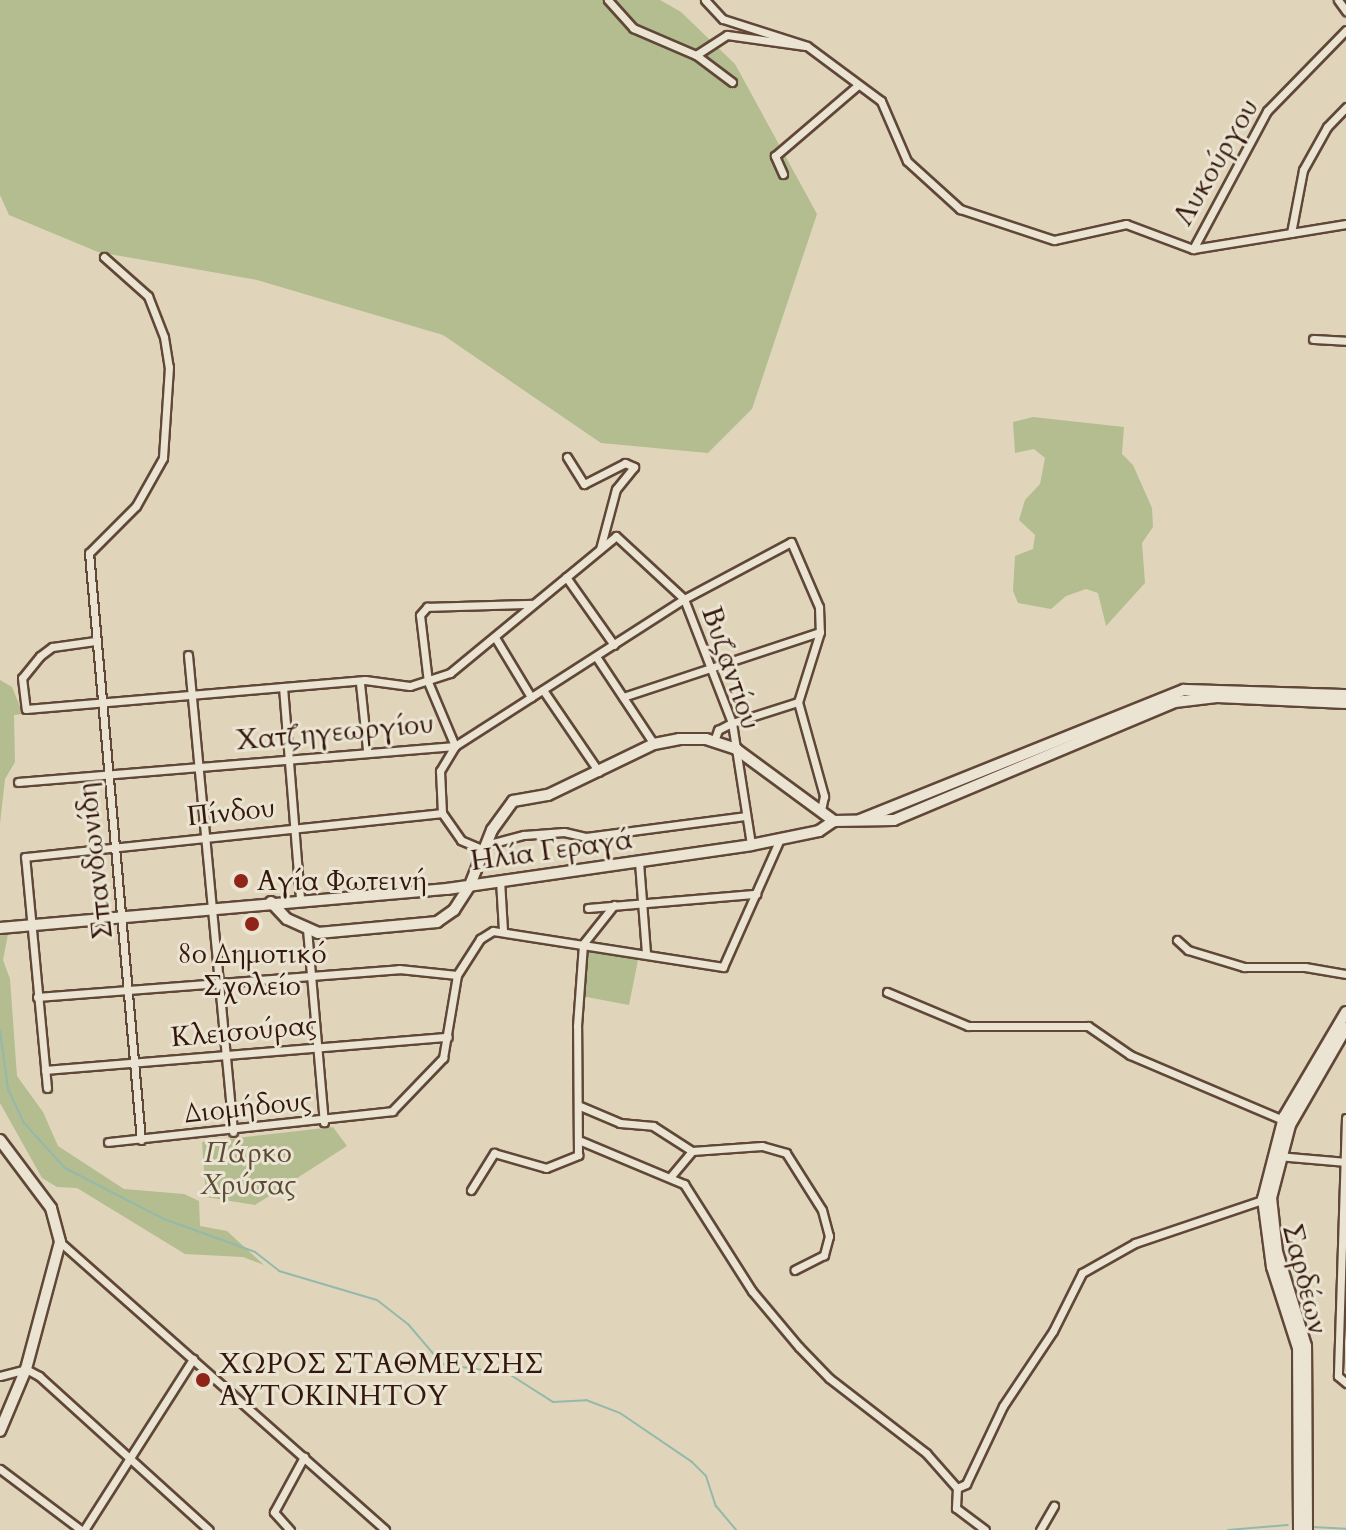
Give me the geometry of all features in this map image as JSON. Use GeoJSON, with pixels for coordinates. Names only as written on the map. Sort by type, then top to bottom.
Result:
{"type":"FeatureCollection","features":[{"type":"Feature","properties":{"kind":"street"},"geometry":{"type":"LineString","coordinates":[[608,0],[633,28],[696,55],[732,82]]}},
{"type":"Feature","properties":{"kind":"street"},"geometry":{"type":"LineString","coordinates":[[705,0],[723,19],[807,46],[887,105],[916,173],[960,209],[1054,240],[1126,224],[1193,249],[1346,224]]}},
{"type":"Feature","properties":{"kind":"street"},"geometry":{"type":"LineString","coordinates":[[1338,0],[1346,11]]}},
{"type":"Feature","properties":{"kind":"street","name":"Λυκούργου"},"geometry":{"type":"LineString","coordinates":[[1193,249],[1267,111],[1346,30]]}},
{"type":"Feature","properties":{"kind":"street"},"geometry":{"type":"LineString","coordinates":[[696,55],[727,35],[807,46]]}},
{"type":"Feature","properties":{"kind":"street"},"geometry":{"type":"LineString","coordinates":[[783,174],[775,156],[858,85]]}},
{"type":"Feature","properties":{"kind":"street"},"geometry":{"type":"LineString","coordinates":[[1291,233],[1303,170],[1327,127],[1346,107]]}},
{"type":"Feature","properties":{"kind":"street","name":"Σπανδωνίδη"},"geometry":{"type":"LineString","coordinates":[[104,257],[148,296],[169,367],[169,418],[163,458],[149,486],[91,549],[88,579],[116,845],[141,1140]]}},
{"type":"Feature","properties":{"kind":"street"},"geometry":{"type":"LineString","coordinates":[[1313,339],[1346,341]]}},
{"type":"Feature","properties":{"kind":"street"},"geometry":{"type":"LineString","coordinates":[[95,641],[52,647],[40,656],[22,678],[26,709],[283,687],[360,683],[404,687],[428,682],[450,673],[496,639],[531,604],[600,549],[616,489],[634,467],[625,463],[584,484],[567,457]]}},
{"type":"Feature","properties":{"kind":"street","name":"Βυζαντίου"},"geometry":{"type":"LineString","coordinates":[[600,549],[616,536],[684,599],[732,723],[751,845]]}},
{"type":"Feature","properties":{"kind":"street","name":"Χατζηγεωργίου"},"geometry":{"type":"LineString","coordinates":[[18,782],[367,750],[455,746],[597,658],[684,599],[791,542],[819,607],[820,632]]}},
{"type":"Feature","properties":{"kind":"street"},"geometry":{"type":"LineString","coordinates":[[566,577],[614,645]]}},
{"type":"Feature","properties":{"kind":"street"},"geometry":{"type":"LineString","coordinates":[[531,604],[423,609],[428,682],[455,746],[440,771],[442,813],[452,833],[485,848],[524,835],[564,832],[586,837],[745,816]]}},
{"type":"Feature","properties":{"kind":"street"},"geometry":{"type":"LineString","coordinates":[[623,697],[820,632]]}},
{"type":"Feature","properties":{"kind":"street"},"geometry":{"type":"LineString","coordinates":[[820,632],[798,702],[824,796],[821,810]]}},
{"type":"Feature","properties":{"kind":"street"},"geometry":{"type":"LineString","coordinates":[[496,639],[531,697]]}},
{"type":"Feature","properties":{"kind":"street"},"geometry":{"type":"LineString","coordinates":[[188,655],[233,1132]]}},
{"type":"Feature","properties":{"kind":"street"},"geometry":{"type":"LineString","coordinates":[[597,658],[654,744]]}},
{"type":"Feature","properties":{"kind":"street"},"geometry":{"type":"LineString","coordinates":[[360,683],[367,750]]}},
{"type":"Feature","properties":{"kind":"street"},"geometry":{"type":"LineString","coordinates":[[283,687],[300,900]]}},
{"type":"Feature","properties":{"kind":"street"},"geometry":{"type":"LineString","coordinates":[[543,690],[599,772]]}},
{"type":"Feature","properties":{"kind":"street"},"geometry":{"type":"LineString","coordinates":[[858,821],[1184,690],[1346,695]]}},
{"type":"Feature","properties":{"kind":"street"},"geometry":{"type":"LineString","coordinates":[[271,902],[307,929],[425,925],[454,910],[513,801],[548,795],[654,744],[714,741],[736,749],[834,821],[894,820],[1175,702],[1217,697],[1346,703]]}},
{"type":"Feature","properties":{"kind":"street"},"geometry":{"type":"LineString","coordinates":[[714,741],[718,730],[732,723],[798,702]]}},
{"type":"Feature","properties":{"kind":"street","name":"Πίνδου"},"geometry":{"type":"LineString","coordinates":[[32,924],[25,857],[442,813]]}},
{"type":"Feature","properties":{"kind":"street","name":"Ηλία Γεραγά"},"geometry":{"type":"LineString","coordinates":[[0,928],[211,906],[470,885],[751,845],[819,831],[834,821]]}},
{"type":"Feature","properties":{"kind":"street"},"geometry":{"type":"LineString","coordinates":[[448,1037],[457,975],[480,939],[503,931],[723,967],[780,839]]}},
{"type":"Feature","properties":{"kind":"street"},"geometry":{"type":"LineString","coordinates":[[639,862],[646,954]]}},
{"type":"Feature","properties":{"kind":"street"},"geometry":{"type":"LineString","coordinates":[[500,880],[503,931]]}},
{"type":"Feature","properties":{"kind":"street"},"geometry":{"type":"LineString","coordinates":[[588,908],[756,894]]}},
{"type":"Feature","properties":{"kind":"street"},"geometry":{"type":"LineString","coordinates":[[471,1190],[494,1153],[546,1168],[578,1155],[581,1141],[577,1026],[583,944],[614,905]]}},
{"type":"Feature","properties":{"kind":"street"},"geometry":{"type":"LineString","coordinates":[[32,924],[47,1088]]}},
{"type":"Feature","properties":{"kind":"street"},"geometry":{"type":"LineString","coordinates":[[307,929],[324,1122]]}},
{"type":"Feature","properties":{"kind":"street"},"geometry":{"type":"LineString","coordinates":[[1177,940],[1188,950],[1244,967],[1305,967],[1346,974]]}},
{"type":"Feature","properties":{"kind":"street"},"geometry":{"type":"LineString","coordinates":[[37,997],[417,969],[457,975]]}},
{"type":"Feature","properties":{"kind":"street"},"geometry":{"type":"LineString","coordinates":[[887,992],[968,1026],[1088,1026],[1130,1055],[1283,1120]]}},
{"type":"Feature","properties":{"kind":"street","name":"Σαρδέων"},"geometry":{"type":"LineString","coordinates":[[1299,1530],[1298,1348],[1272,1267],[1267,1198],[1283,1120],[1346,1012]]}},
{"type":"Feature","properties":{"kind":"street","name":"Σαρδέων"},"geometry":{"type":"LineString","coordinates":[[1275,1156],[1346,1028]]}},
{"type":"Feature","properties":{"kind":"street","name":"Κλεισούρας"},"geometry":{"type":"LineString","coordinates":[[45,1070],[316,1045],[448,1037]]}},
{"type":"Feature","properties":{"kind":"street","name":"Διομήδους"},"geometry":{"type":"LineString","coordinates":[[108,1142],[233,1132],[392,1111],[443,1058],[448,1037]]}},
{"type":"Feature","properties":{"kind":"street"},"geometry":{"type":"LineString","coordinates":[[580,1106],[620,1123],[653,1126],[692,1151],[771,1147],[793,1159],[822,1210],[829,1236],[824,1255],[795,1270]]}},
{"type":"Feature","properties":{"kind":"street"},"geometry":{"type":"LineString","coordinates":[[1344,1383],[1338,1376],[1344,1272],[1346,1118]]}},
{"type":"Feature","properties":{"kind":"street"},"geometry":{"type":"LineString","coordinates":[[0,1140],[51,1208],[60,1242],[26,1369],[1,1425]]}},
{"type":"Feature","properties":{"kind":"street"},"geometry":{"type":"LineString","coordinates":[[581,1141],[672,1175],[691,1191],[731,1261],[799,1347],[829,1378],[926,1453],[957,1488],[956,1508],[985,1530]]}},
{"type":"Feature","properties":{"kind":"street"},"geometry":{"type":"LineString","coordinates":[[672,1175],[692,1151]]}},
{"type":"Feature","properties":{"kind":"street"},"geometry":{"type":"LineString","coordinates":[[1275,1156],[1345,1162]]}},
{"type":"Feature","properties":{"kind":"street"},"geometry":{"type":"LineString","coordinates":[[957,1488],[966,1484],[1003,1406],[1053,1331],[1082,1273],[1135,1243],[1203,1224],[1267,1198]]}},
{"type":"Feature","properties":{"kind":"street","name":"Σαρδέων"},"geometry":{"type":"LineString","coordinates":[[1267,1198],[1277,1252],[1306,1346],[1307,1530]]}},
{"type":"Feature","properties":{"kind":"street"},"geometry":{"type":"LineString","coordinates":[[60,1242],[385,1530]]}},
{"type":"Feature","properties":{"kind":"street"},"geometry":{"type":"LineString","coordinates":[[0,1469],[82,1530],[193,1359]]}},
{"type":"Feature","properties":{"kind":"street"},"geometry":{"type":"LineString","coordinates":[[0,1376],[26,1369]]}},
{"type":"Feature","properties":{"kind":"street"},"geometry":{"type":"LineString","coordinates":[[26,1369],[209,1530]]}},
{"type":"Feature","properties":{"kind":"street"},"geometry":{"type":"LineString","coordinates":[[290,1530],[274,1512],[304,1457]]}},
{"type":"Feature","properties":{"kind":"street"},"geometry":{"type":"LineString","coordinates":[[1040,1530],[1054,1506]]}},
{"type":"Feature","properties":{"kind":"green space"},"geometry":{"type":"Polygon","coordinates":[[[0,0],[660,0],[681,12],[735,64],[817,214],[752,409],[708,453],[601,443],[443,335],[257,280],[98,252],[9,215],[0,195],[0,0]]]}},
{"type":"Feature","properties":{"kind":"green space"},"geometry":{"type":"Polygon","coordinates":[[[1033,417],[1124,427],[1122,454],[1133,465],[1152,508],[1153,527],[1142,543],[1145,583],[1106,626],[1098,593],[1086,589],[1066,596],[1051,609],[1018,603],[1013,591],[1015,556],[1033,549],[1035,535],[1019,520],[1025,500],[1040,484],[1045,458],[1034,449],[1015,453],[1013,422],[1033,417]]]}},
{"type":"Feature","properties":{"kind":"green space"},"geometry":{"type":"Polygon","coordinates":[[[0,680],[12,687],[23,714],[14,715],[15,762],[5,779],[0,824],[0,680]]]}},
{"type":"Feature","properties":{"kind":"green space"},"geometry":{"type":"Polygon","coordinates":[[[8,934],[3,960],[10,979],[17,1076],[43,1112],[58,1146],[124,1189],[184,1194],[199,1201],[200,1226],[227,1231],[264,1265],[243,1257],[185,1254],[77,1188],[57,1187],[42,1178],[0,1103],[0,935],[8,934]]]}},
{"type":"Feature","properties":{"kind":"green space"},"geometry":{"type":"Polygon","coordinates":[[[585,948],[639,955],[629,1005],[581,996],[585,948]]]}},
{"type":"Feature","properties":{"kind":"green space","name":"Πάρκο Χρύσας"},"geometry":{"type":"Polygon","coordinates":[[[333,1127],[347,1146],[255,1205],[206,1197],[202,1142],[333,1127]]]}},
{"type":"Feature","properties":{"kind":"waterway"},"geometry":{"type":"LineString","coordinates":[[0,1031],[8,1089],[24,1123],[65,1168],[164,1219],[255,1252],[279,1271],[377,1300],[408,1324],[442,1364],[509,1374],[553,1402],[586,1400],[620,1413],[692,1462],[706,1476],[716,1506],[736,1530]]}},
{"type":"Feature","properties":{"kind":"waterway"},"geometry":{"type":"LineString","coordinates":[[1228,1530],[1288,1525]]}},
{"type":"Feature","properties":{"kind":"waterway"},"geometry":{"type":"LineString","coordinates":[[1313,1527],[1346,1529]]}},
{"type":"Feature","properties":{"kind":"place","name":"Αγία Φωτεινή"},"geometry":{"type":"Point","coordinates":[241,881]}},
{"type":"Feature","properties":{"kind":"place","name":"8ο Δημοτικό Σχολείο"},"geometry":{"type":"Point","coordinates":[252,924]}},
{"type":"Feature","properties":{"kind":"place","name":"ΧΩΡΟΣ ΣΤΑΘΜΕΥΣΗΣ ΑΥΤΟΚΙΝΗΤΟΥ"},"geometry":{"type":"Point","coordinates":[203,1380]}}]}
